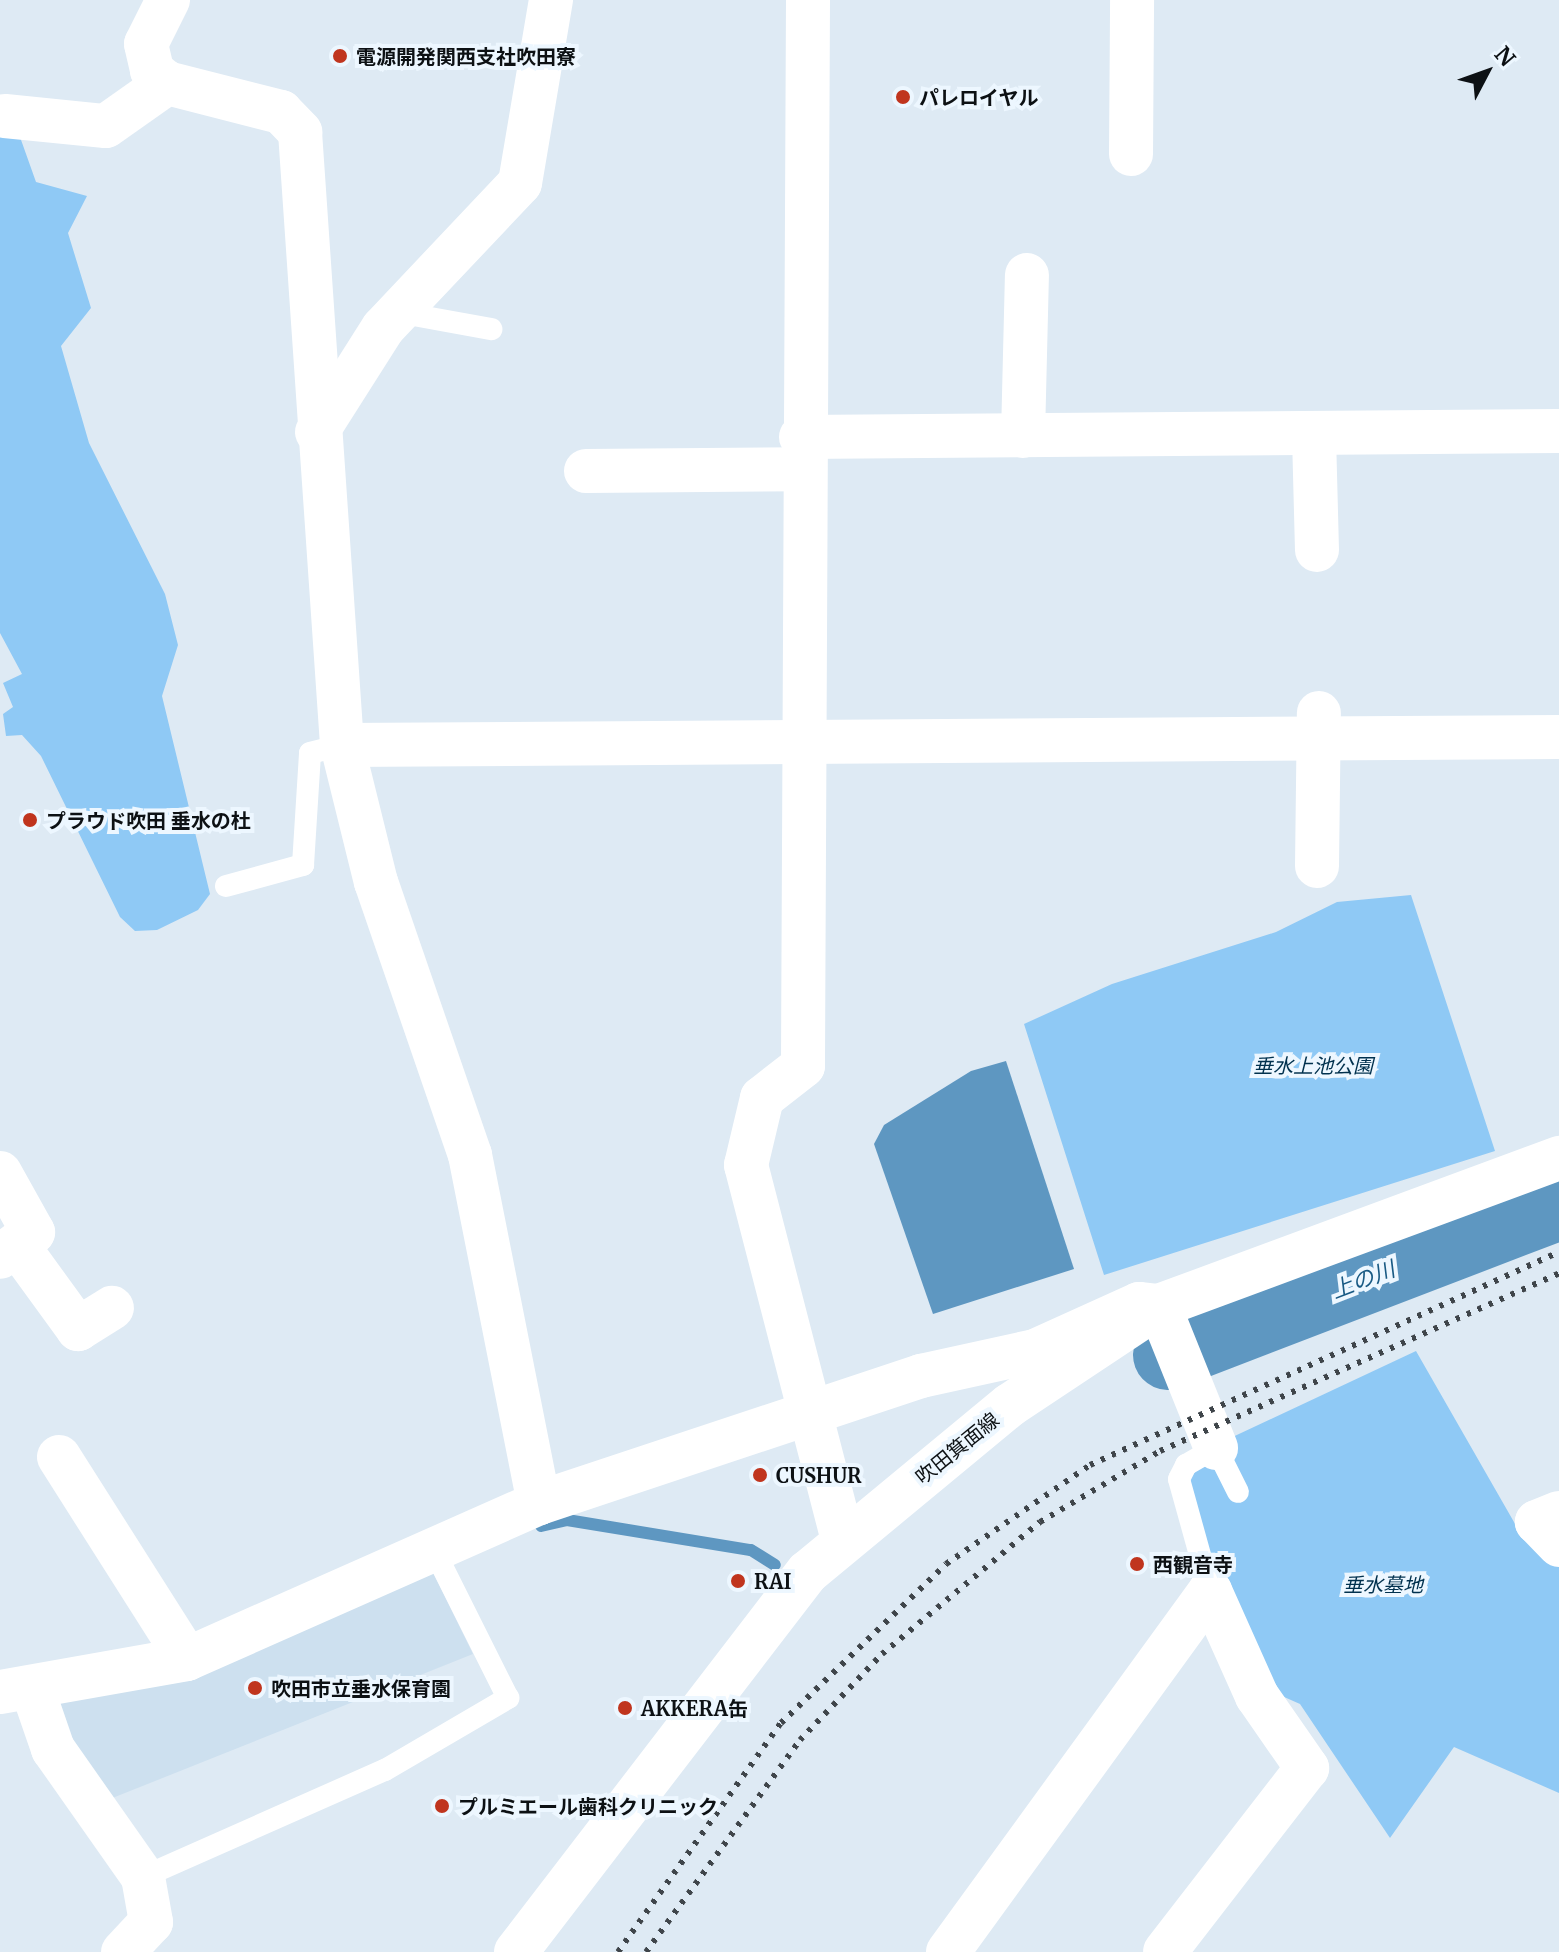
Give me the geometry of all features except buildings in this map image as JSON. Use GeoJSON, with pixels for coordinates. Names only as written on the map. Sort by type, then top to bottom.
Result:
{"type":"FeatureCollection","features":[{"type":"Feature","properties":{"kind":"street"},"geometry":{"type":"LineString","coordinates":[[168,0],[146,53],[167,83],[281,112],[297,125],[342,745],[376,882],[470,1155],[539,1503]]}},
{"type":"Feature","properties":{"kind":"street"},"geometry":{"type":"LineString","coordinates":[[317,432],[397,312],[520,183],[551,0]]}},
{"type":"Feature","properties":{"kind":"street"},"geometry":{"type":"LineString","coordinates":[[808,0],[801,453],[803,1066],[762,1098],[746,1165],[843,1539]]}},
{"type":"Feature","properties":{"kind":"street"},"geometry":{"type":"LineString","coordinates":[[1131,154],[1132,0]]}},
{"type":"Feature","properties":{"kind":"street"},"geometry":{"type":"LineString","coordinates":[[5,116],[106,126],[167,83]]}},
{"type":"Feature","properties":{"kind":"street"},"geometry":{"type":"LineString","coordinates":[[1023,436],[1027,275]]}},
{"type":"Feature","properties":{"kind":"street"},"geometry":{"type":"LineString","coordinates":[[586,471],[1023,436],[1314,436],[1559,431]]}},
{"type":"Feature","properties":{"kind":"street"},"geometry":{"type":"LineString","coordinates":[[1314,436],[1317,550]]}},
{"type":"Feature","properties":{"kind":"street"},"geometry":{"type":"LineString","coordinates":[[342,745],[801,743],[1319,726],[1559,737]]}},
{"type":"Feature","properties":{"kind":"street"},"geometry":{"type":"LineString","coordinates":[[1317,866],[1319,726]]}},
{"type":"Feature","properties":{"kind":"street","name":"吹田箕面線"},"geometry":{"type":"LineString","coordinates":[[516,1952],[714,1687],[843,1539],[1010,1405],[1171,1339],[1559,1158]]}},
{"type":"Feature","properties":{"kind":"street"},"geometry":{"type":"LineString","coordinates":[[0,1173],[33,1232],[8,1251],[78,1329],[112,1308]]}},
{"type":"Feature","properties":{"kind":"street"},"geometry":{"type":"LineString","coordinates":[[123,1952],[151,1922],[143,1877],[53,1749],[16,1690],[187,1659],[435,1552],[539,1503],[921,1376],[1035,1351],[1139,1304],[1171,1339],[1216,1448]]}},
{"type":"Feature","properties":{"kind":"street"},"geometry":{"type":"LineString","coordinates":[[59,1457],[187,1659]]}},
{"type":"Feature","properties":{"kind":"street"},"geometry":{"type":"LineString","coordinates":[[1559,1513],[1537,1522],[1559,1545]]}},
{"type":"Feature","properties":{"kind":"street"},"geometry":{"type":"LineString","coordinates":[[948,1952],[1210,1591],[1257,1696],[1307,1768],[1165,1952]]}},
{"type":"Feature","properties":{"kind":"lane"},"geometry":{"type":"LineString","coordinates":[[397,312],[491,329]]}},
{"type":"Feature","properties":{"kind":"lane"},"geometry":{"type":"LineString","coordinates":[[226,886],[303,865],[310,753],[342,745]]}},
{"type":"Feature","properties":{"kind":"lane"},"geometry":{"type":"LineString","coordinates":[[1210,1591],[1179,1479],[1186,1465],[1216,1448],[1238,1492]]}},
{"type":"Feature","properties":{"kind":"lane"},"geometry":{"type":"LineString","coordinates":[[143,1877],[385,1770],[508,1698],[435,1552]]}},
{"type":"Feature","properties":{"kind":"shaded area"},"geometry":{"type":"Polygon","coordinates":[[[1006,1061],[1074,1269],[933,1314],[874,1144],[884,1125],[971,1071],[1006,1061]]]}},
{"type":"Feature","properties":{"kind":"shaded area","name":"吹田市立垂水保育園"},"geometry":{"type":"Polygon","coordinates":[[[431,1568],[473,1654],[110,1799],[69,1754],[54,1701],[431,1568]]]}},
{"type":"Feature","properties":{"kind":"green space"},"geometry":{"type":"Polygon","coordinates":[[[0,132],[20,137],[36,182],[87,196],[68,233],[91,308],[61,346],[89,443],[165,594],[178,645],[162,696],[210,894],[198,910],[157,930],[135,931],[120,917],[41,756],[22,735],[6,736],[3,714],[13,707],[3,683],[22,674],[0,633],[0,132]]]}},
{"type":"Feature","properties":{"kind":"green space","name":"垂水上池公園"},"geometry":{"type":"Polygon","coordinates":[[[1411,895],[1495,1151],[1104,1275],[1024,1024],[1112,984],[1276,932],[1337,902],[1411,895]]]}},
{"type":"Feature","properties":{"kind":"green space","name":"垂水墓地"},"geometry":{"type":"Polygon","coordinates":[[[1416,1351],[1522,1536],[1559,1560],[1559,1793],[1454,1747],[1390,1838],[1300,1704],[1266,1689],[1219,1585],[1186,1480],[1224,1441],[1416,1351]]]}},
{"type":"Feature","properties":{"kind":"waterway","name":"上の川"},"geometry":{"type":"LineString","coordinates":[[1168,1355],[1559,1205]]}},
{"type":"Feature","properties":{"kind":"waterway"},"geometry":{"type":"LineString","coordinates":[[541,1526],[567,1520],[751,1550],[775,1565]]}},
{"type":"Feature","properties":{"kind":"railway"},"geometry":{"type":"LineString","coordinates":[[618,1952],[781,1723],[946,1564],[1090,1465],[1559,1252]]}},
{"type":"Feature","properties":{"kind":"railway"},"geometry":{"type":"LineString","coordinates":[[646,1952],[800,1740],[882,1654],[1040,1522],[1160,1451],[1559,1273]]}},
{"type":"Feature","properties":{"kind":"place","name":"電源開発関西支社吹田寮"},"geometry":{"type":"Point","coordinates":[340,56]}},
{"type":"Feature","properties":{"kind":"place","name":"パレロイヤル"},"geometry":{"type":"Point","coordinates":[903,97]}},
{"type":"Feature","properties":{"kind":"place","name":"プラウド吹田 垂水の杜"},"geometry":{"type":"Point","coordinates":[30,820]}},
{"type":"Feature","properties":{"kind":"place","name":"CUSHUR"},"geometry":{"type":"Point","coordinates":[760,1475]}},
{"type":"Feature","properties":{"kind":"place","name":"西観音寺"},"geometry":{"type":"Point","coordinates":[1137,1564]}},
{"type":"Feature","properties":{"kind":"place","name":"RAI"},"geometry":{"type":"Point","coordinates":[738,1581]}},
{"type":"Feature","properties":{"kind":"place","name":"吹田市立垂水保育園"},"geometry":{"type":"Point","coordinates":[255,1688]}},
{"type":"Feature","properties":{"kind":"place","name":"AKKERA缶"},"geometry":{"type":"Point","coordinates":[625,1708]}},
{"type":"Feature","properties":{"kind":"place","name":"プルミエール歯科クリニック"},"geometry":{"type":"Point","coordinates":[442,1806]}}]}
